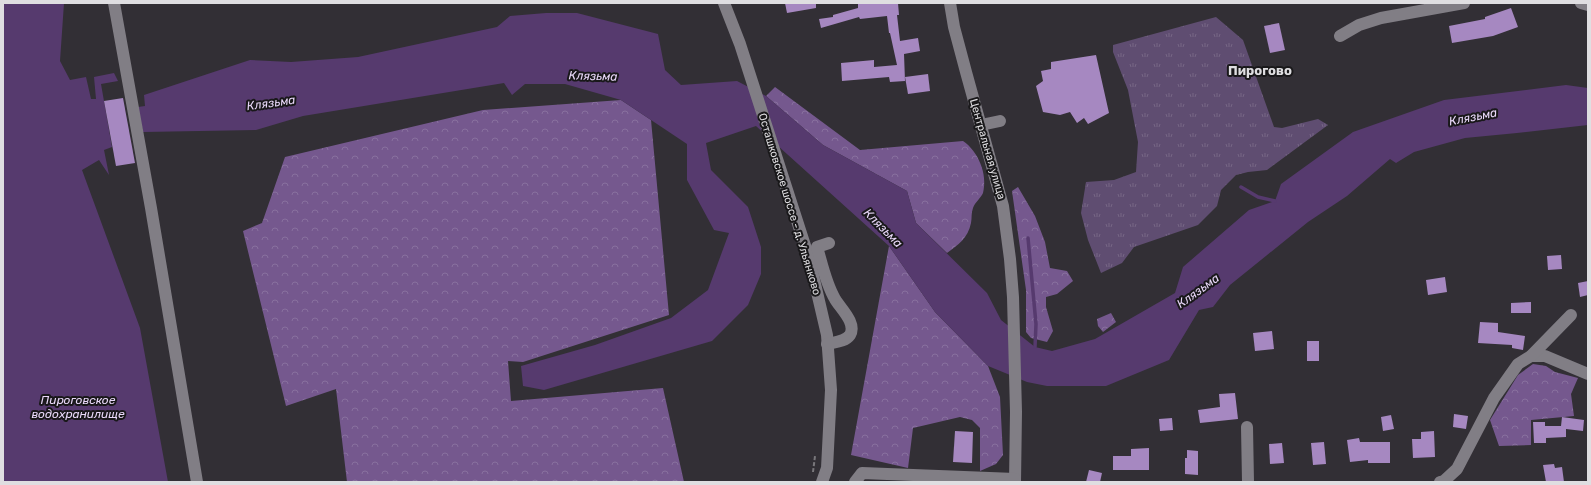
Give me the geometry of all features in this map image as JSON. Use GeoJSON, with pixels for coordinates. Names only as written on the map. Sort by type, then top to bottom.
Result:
{"type":"FeatureCollection","features":[{"type":"Feature","properties":{"kind":"street"},"geometry":{"type":"LineString","coordinates":[[114,3],[155,231],[197,482]]}},
{"type":"Feature","properties":{"kind":"street","name":"Осташковское шоссе - д. Ульянково"},"geometry":{"type":"LineString","coordinates":[[724,3],[740,44],[809,258],[820,302],[827,344],[831,390],[827,468],[822,482]]}},
{"type":"Feature","properties":{"kind":"street","name":"Центральная улица"},"geometry":{"type":"LineString","coordinates":[[950,3],[954,27],[1003,206],[1010,259],[1012,297],[1016,412],[1015,481]]}},
{"type":"Feature","properties":{"kind":"street"},"geometry":{"type":"LineString","coordinates":[[1340,36],[1359,25],[1381,18],[1464,3]]}},
{"type":"Feature","properties":{"kind":"street"},"geometry":{"type":"LineString","coordinates":[[1581,3],[1588,5]]}},
{"type":"Feature","properties":{"kind":"street"},"geometry":{"type":"LineString","coordinates":[[982,125],[1000,121]]}},
{"type":"Feature","properties":{"kind":"street"},"geometry":{"type":"LineString","coordinates":[[827,344],[843,341],[850,334],[851,328],[850,321],[830,290],[817,247],[829,243]]}},
{"type":"Feature","properties":{"kind":"street"},"geometry":{"type":"LineString","coordinates":[[1440,482],[1444,481],[1457,468],[1494,398],[1518,364],[1531,356],[1571,315]]}},
{"type":"Feature","properties":{"kind":"street"},"geometry":{"type":"LineString","coordinates":[[1531,356],[1545,356],[1588,374]]}},
{"type":"Feature","properties":{"kind":"street"},"geometry":{"type":"LineString","coordinates":[[1247,427],[1248,482]]}},
{"type":"Feature","properties":{"kind":"street"},"geometry":{"type":"LineString","coordinates":[[855,482],[862,473],[1015,481]]}},
{"type":"Feature","properties":{"kind":"path"},"geometry":{"type":"LineString","coordinates":[[812,475],[815,454]]}},
{"type":"Feature","properties":{"kind":"green space"},"geometry":{"type":"Polygon","coordinates":[[[1216,17],[1243,40],[1274,127],[1282,128],[1318,119],[1328,125],[1267,170],[1236,175],[1221,190],[1217,206],[1198,225],[1134,247],[1122,263],[1101,273],[1088,240],[1081,213],[1086,182],[1114,180],[1136,172],[1138,142],[1128,90],[1113,52],[1113,45],[1216,17]]]}},
{"type":"Feature","properties":{"kind":"green space"},"geometry":{"type":"Polygon","coordinates":[[[775,87],[860,150],[963,141],[977,157],[983,171],[984,178],[983,193],[973,208],[970,228],[965,237],[959,244],[947,253],[916,223],[907,191],[823,145],[766,96],[775,87]]]}},
{"type":"Feature","properties":{"kind":"green space"},"geometry":{"type":"Polygon","coordinates":[[[621,100],[651,120],[669,315],[523,362],[508,361],[511,401],[663,388],[684,482],[347,482],[336,389],[286,406],[243,231],[262,223],[285,157],[483,110],[621,100]]]}},
{"type":"Feature","properties":{"kind":"green space"},"geometry":{"type":"Polygon","coordinates":[[[1018,187],[1035,216],[1045,242],[1050,268],[1067,271],[1073,281],[1057,294],[1046,297],[1046,307],[1053,331],[1047,342],[1031,338],[1026,332],[1026,290],[1012,191],[1018,187]]]}},
{"type":"Feature","properties":{"kind":"green space"},"geometry":{"type":"Polygon","coordinates":[[[889,246],[935,312],[988,366],[1000,397],[1003,455],[996,464],[980,471],[980,428],[972,420],[960,417],[913,428],[908,468],[851,455],[889,246]]]}},
{"type":"Feature","properties":{"kind":"green space"},"geometry":{"type":"Polygon","coordinates":[[[1111,313],[1116,322],[1103,332],[1098,326],[1097,319],[1111,313]]]}},
{"type":"Feature","properties":{"kind":"green space"},"geometry":{"type":"Polygon","coordinates":[[[1533,364],[1546,366],[1555,372],[1578,378],[1571,394],[1574,416],[1531,420],[1531,445],[1499,446],[1490,420],[1518,375],[1533,364]]]}},
{"type":"Feature","properties":{"kind":"water","name":"Пироговское водохранилище"},"geometry":{"type":"Polygon","coordinates":[[[3,3],[64,3],[60,61],[70,80],[86,77],[91,99],[96,99],[94,77],[114,73],[118,81],[101,84],[112,147],[104,150],[109,175],[99,160],[82,170],[140,328],[168,482],[3,482],[3,3]]]}},
{"type":"Feature","properties":{"kind":"water","name":"Клязьма"},"geometry":{"type":"Polygon","coordinates":[[[546,13],[577,13],[658,34],[665,70],[681,85],[737,81],[766,96],[823,145],[907,191],[916,223],[987,293],[1001,320],[1035,347],[1052,351],[1095,339],[1175,293],[1183,267],[1249,210],[1275,201],[1281,184],[1353,132],[1444,100],[1566,85],[1588,88],[1588,125],[1465,138],[1414,152],[1396,163],[1390,159],[1347,196],[1308,222],[1230,285],[1213,307],[1199,310],[1169,360],[1106,386],[1047,386],[1027,382],[988,366],[935,312],[889,246],[756,126],[706,143],[711,170],[748,207],[761,247],[761,274],[748,305],[712,341],[544,390],[523,386],[521,366],[595,345],[671,318],[708,290],[729,233],[714,230],[687,180],[687,144],[621,100],[565,84],[525,84],[512,95],[504,83],[303,116],[256,130],[143,132],[138,107],[145,106],[144,95],[250,60],[291,62],[358,57],[497,27],[510,16],[546,13]]]}},
{"type":"Feature","properties":{"kind":"building"},"geometry":{"type":"Polygon","coordinates":[[[785,3],[816,3],[816,8],[787,13],[785,3]]]}},
{"type":"Feature","properties":{"kind":"building"},"geometry":{"type":"Polygon","coordinates":[[[858,3],[898,3],[899,15],[897,15],[900,41],[918,38],[920,51],[904,54],[905,81],[890,82],[889,77],[842,81],[841,63],[874,60],[874,67],[897,65],[889,33],[887,16],[860,19],[859,17],[821,28],[819,19],[833,17],[833,15],[858,8],[858,3]]]}},
{"type":"Feature","properties":{"kind":"building"},"geometry":{"type":"Polygon","coordinates":[[[1511,8],[1518,27],[1493,36],[1452,43],[1449,26],[1485,19],[1485,17],[1511,8]]]}},
{"type":"Feature","properties":{"kind":"building"},"geometry":{"type":"Polygon","coordinates":[[[1279,23],[1285,50],[1270,53],[1264,26],[1279,23]]]}},
{"type":"Feature","properties":{"kind":"building"},"geometry":{"type":"Polygon","coordinates":[[[1096,55],[1109,113],[1088,124],[1084,118],[1077,123],[1070,112],[1060,115],[1043,112],[1036,86],[1043,81],[1041,71],[1051,69],[1051,62],[1096,55]]]}},
{"type":"Feature","properties":{"kind":"building"},"geometry":{"type":"Polygon","coordinates":[[[928,74],[930,91],[908,94],[905,77],[928,74]]]}},
{"type":"Feature","properties":{"kind":"building"},"geometry":{"type":"Polygon","coordinates":[[[123,98],[135,163],[116,166],[104,101],[123,98]]]}},
{"type":"Feature","properties":{"kind":"building"},"geometry":{"type":"Polygon","coordinates":[[[1561,255],[1562,269],[1548,270],[1547,256],[1561,255]]]}},
{"type":"Feature","properties":{"kind":"building"},"geometry":{"type":"Polygon","coordinates":[[[1445,277],[1447,292],[1428,295],[1426,280],[1445,277]]]}},
{"type":"Feature","properties":{"kind":"building"},"geometry":{"type":"Polygon","coordinates":[[[1588,281],[1588,295],[1580,297],[1578,283],[1588,281]]]}},
{"type":"Feature","properties":{"kind":"building"},"geometry":{"type":"Polygon","coordinates":[[[1531,302],[1531,313],[1511,313],[1511,303],[1531,302]]]}},
{"type":"Feature","properties":{"kind":"building"},"geometry":{"type":"Polygon","coordinates":[[[1480,322],[1498,323],[1498,332],[1525,336],[1523,350],[1512,348],[1512,345],[1478,343],[1480,322]]]}},
{"type":"Feature","properties":{"kind":"building"},"geometry":{"type":"Polygon","coordinates":[[[1272,331],[1274,349],[1255,351],[1253,333],[1272,331]]]}},
{"type":"Feature","properties":{"kind":"building"},"geometry":{"type":"Polygon","coordinates":[[[1307,341],[1319,341],[1319,361],[1307,361],[1307,341]]]}},
{"type":"Feature","properties":{"kind":"building"},"geometry":{"type":"Polygon","coordinates":[[[1235,393],[1238,419],[1200,423],[1198,410],[1220,407],[1219,394],[1235,393]]]}},
{"type":"Feature","properties":{"kind":"building"},"geometry":{"type":"Polygon","coordinates":[[[1454,414],[1468,416],[1466,429],[1453,427],[1454,414]]]}},
{"type":"Feature","properties":{"kind":"building"},"geometry":{"type":"Polygon","coordinates":[[[1391,415],[1394,429],[1383,431],[1381,417],[1391,415]]]}},
{"type":"Feature","properties":{"kind":"building"},"geometry":{"type":"Polygon","coordinates":[[[1562,417],[1584,420],[1583,431],[1566,429],[1566,437],[1546,438],[1546,443],[1534,443],[1533,422],[1545,422],[1545,426],[1561,426],[1562,417]]]}},
{"type":"Feature","properties":{"kind":"building"},"geometry":{"type":"Polygon","coordinates":[[[1172,418],[1173,430],[1160,431],[1159,419],[1172,418]]]}},
{"type":"Feature","properties":{"kind":"building"},"geometry":{"type":"Polygon","coordinates":[[[955,431],[973,432],[972,463],[953,462],[955,431]]]}},
{"type":"Feature","properties":{"kind":"building"},"geometry":{"type":"Polygon","coordinates":[[[1434,431],[1435,457],[1413,458],[1412,439],[1421,439],[1421,432],[1434,431]]]}},
{"type":"Feature","properties":{"kind":"building"},"geometry":{"type":"Polygon","coordinates":[[[1359,438],[1360,442],[1390,442],[1390,463],[1368,463],[1368,460],[1350,462],[1347,440],[1359,438]]]}},
{"type":"Feature","properties":{"kind":"building"},"geometry":{"type":"Polygon","coordinates":[[[1324,442],[1326,464],[1313,465],[1311,443],[1324,442]]]}},
{"type":"Feature","properties":{"kind":"building"},"geometry":{"type":"Polygon","coordinates":[[[1282,443],[1284,463],[1270,464],[1269,444],[1282,443]]]}},
{"type":"Feature","properties":{"kind":"building"},"geometry":{"type":"Polygon","coordinates":[[[1149,448],[1149,470],[1113,470],[1113,456],[1131,456],[1131,449],[1149,448]]]}},
{"type":"Feature","properties":{"kind":"building"},"geometry":{"type":"Polygon","coordinates":[[[1187,450],[1198,451],[1198,475],[1185,474],[1185,458],[1187,458],[1187,450]]]}},
{"type":"Feature","properties":{"kind":"building"},"geometry":{"type":"Polygon","coordinates":[[[1554,464],[1555,468],[1562,467],[1564,482],[1546,482],[1543,465],[1554,464]]]}},
{"type":"Feature","properties":{"kind":"building"},"geometry":{"type":"Polygon","coordinates":[[[1089,470],[1102,473],[1100,482],[1086,482],[1089,470]]]}},
{"type":"Feature","properties":{"kind":"waterway"},"geometry":{"type":"LineString","coordinates":[[1241,187],[1258,197],[1275,201]]}},
{"type":"Feature","properties":{"kind":"waterway"},"geometry":{"type":"LineString","coordinates":[[1028,238],[1036,324],[1035,347]]}},
{"type":"Feature","properties":{"kind":"district","name":"Пирогово"},"geometry":{"type":"Point","coordinates":[1260,70]}}]}
